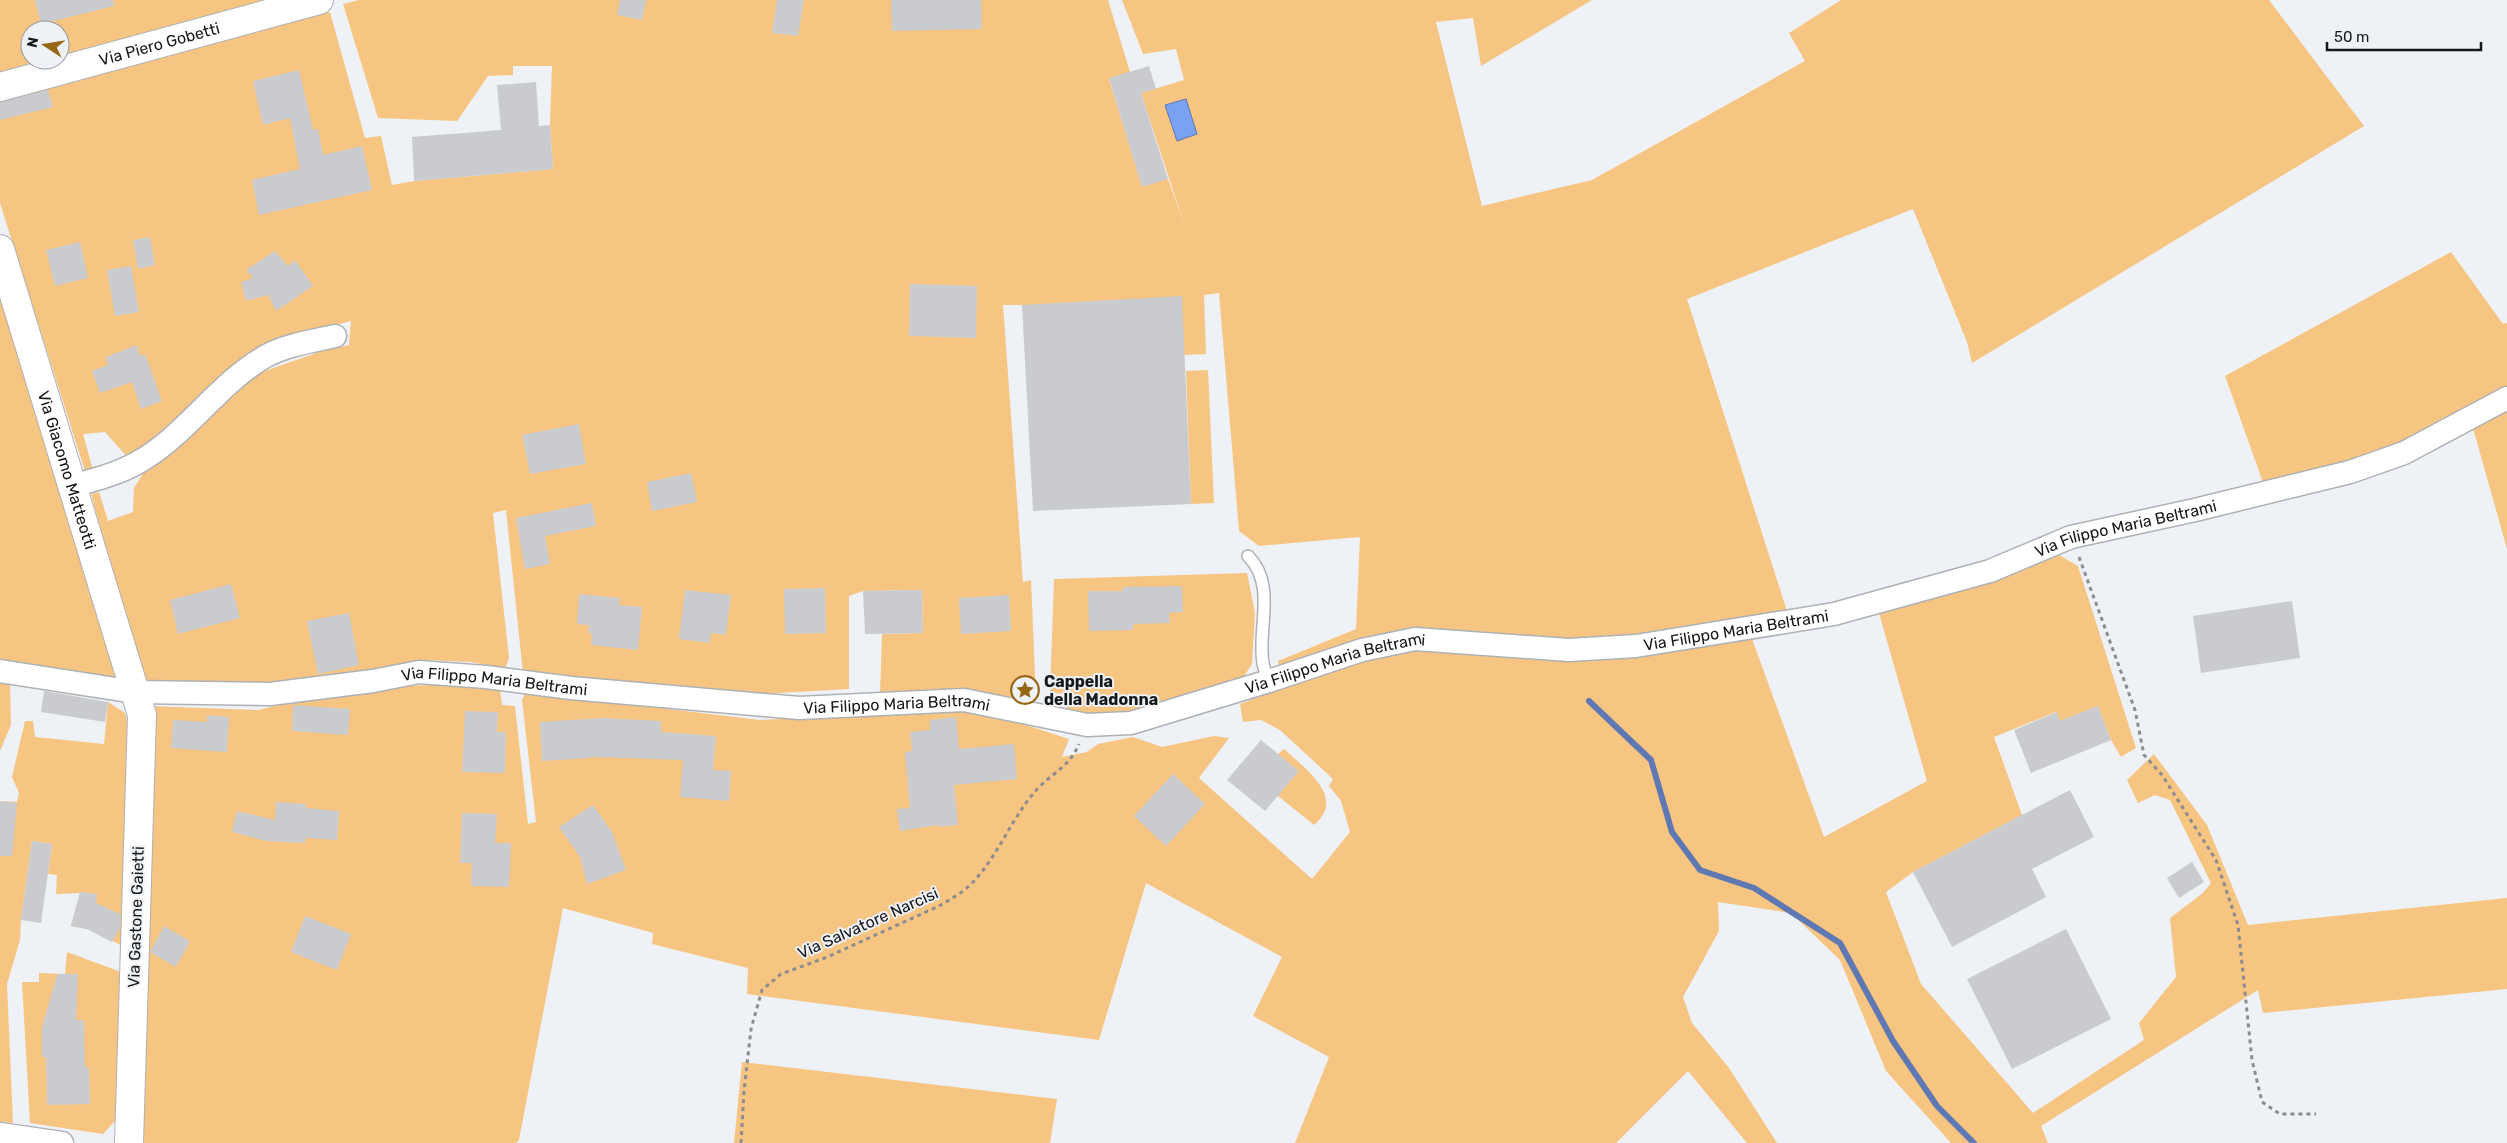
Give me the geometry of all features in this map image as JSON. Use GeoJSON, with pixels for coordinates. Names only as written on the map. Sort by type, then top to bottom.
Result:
{"type":"FeatureCollection","features":[{"type":"Feature","properties":{"kind":"main road","name":"Via Piero Gobetti"},"geometry":{"type":"LineString","coordinates":[[0,86],[319,0]]}},
{"type":"Feature","properties":{"kind":"main road","name":"Via Giacomo Matteotti"},"geometry":{"type":"LineString","coordinates":[[0,250],[135,692]]}},
{"type":"Feature","properties":{"kind":"main road","name":"Via Gastone Gaietti"},"geometry":{"type":"LineString","coordinates":[[128,1143],[142,715],[135,692]]}},
{"type":"Feature","properties":{"kind":"street"},"geometry":{"type":"LineString","coordinates":[[72,486],[102,478],[137,463],[172,437],[236,376],[268,355],[336,336]]}},
{"type":"Feature","properties":{"kind":"street","name":"Via Filippo Maria Beltrami"},"geometry":{"type":"LineString","coordinates":[[0,671],[135,692],[270,694],[373,681],[420,672],[486,677],[571,688],[799,708],[964,700],[1086,725],[1131,723],[1269,682],[1362,650],[1415,640],[1569,650],[1626,647],[1834,614],[1990,571],[2067,538],[2350,472],[2404,453],[2507,398]]}},
{"type":"Feature","properties":{"kind":"street"},"geometry":{"type":"LineString","coordinates":[[0,1134],[62,1143]]}},
{"type":"Feature","properties":{"kind":"lane"},"geometry":{"type":"LineString","coordinates":[[1248,556],[1256,563],[1262,580],[1265,618],[1263,663],[1269,682]]}},
{"type":"Feature","properties":{"kind":"path"},"geometry":{"type":"LineString","coordinates":[[2067,538],[2088,576],[2135,710],[2144,755],[2162,775],[2216,860],[2238,925],[2252,1060],[2262,1102],[2280,1114],[2316,1114]]}},
{"type":"Feature","properties":{"kind":"path","name":"Via Salvatore Narcisi"},"geometry":{"type":"LineString","coordinates":[[741,1143],[744,1091],[751,1029],[762,990],[781,974],[825,958],[939,906],[974,882],[1040,787],[1063,768],[1075,753],[1086,725]]}},
{"type":"Feature","properties":{"kind":"shaded area"},"geometry":{"type":"Polygon","coordinates":[[[0,0],[294,0],[70,59],[70,20],[20,20],[20,70],[30,70],[0,78],[0,0]]]}},
{"type":"Feature","properties":{"kind":"shaded area"},"geometry":{"type":"Polygon","coordinates":[[[359,0],[1108,0],[1130,72],[1109,79],[1142,186],[1168,179],[1185,227],[1141,93],[1184,80],[1176,49],[1143,54],[1122,0],[1592,0],[1481,66],[1473,18],[1436,22],[1482,206],[1592,180],[1805,61],[1789,33],[1841,0],[2269,0],[2364,126],[1972,363],[1967,342],[1913,209],[1687,299],[1787,611],[1612,640],[1557,641],[1492,632],[1417,631],[1279,668],[1278,661],[1356,629],[1360,537],[1259,546],[1239,531],[1219,293],[1204,295],[1206,354],[1184,355],[1022,305],[1003,305],[1023,582],[1031,580],[1036,699],[880,694],[882,634],[923,633],[922,590],[863,591],[849,596],[849,689],[747,695],[523,673],[506,510],[493,513],[509,658],[505,669],[471,662],[427,660],[257,690],[144,685],[91,494],[99,492],[108,521],[133,512],[134,488],[144,472],[176,449],[208,415],[262,372],[322,351],[349,345],[351,321],[292,336],[248,356],[129,459],[105,432],[83,434],[93,470],[85,471],[0,203],[0,94],[330,12],[365,138],[381,136],[392,185],[414,181],[553,169],[550,125],[552,66],[513,66],[513,75],[488,76],[457,121],[378,118],[343,4],[359,0]]]}},
{"type":"Feature","properties":{"kind":"shaded area"},"geometry":{"type":"Polygon","coordinates":[[[2451,252],[2503,324],[2507,323],[2507,393],[2405,445],[2265,488],[2225,376],[2451,252]]]}},
{"type":"Feature","properties":{"kind":"shaded area"},"geometry":{"type":"Polygon","coordinates":[[[0,284],[117,679],[0,661],[0,284]]]}},
{"type":"Feature","properties":{"kind":"shaded area"},"geometry":{"type":"Polygon","coordinates":[[[1208,370],[1214,503],[1191,504],[1186,371],[1208,370]]]}},
{"type":"Feature","properties":{"kind":"shaded area"},"geometry":{"type":"Polygon","coordinates":[[[2507,410],[2507,549],[2473,428],[2507,410]]]}},
{"type":"Feature","properties":{"kind":"shaded area"},"geometry":{"type":"Polygon","coordinates":[[[2059,555],[2078,566],[2136,748],[2121,757],[2111,740],[2098,706],[2060,721],[2056,712],[1994,737],[2022,815],[1913,872],[1886,892],[1921,984],[2033,1113],[2144,1040],[2139,1023],[2176,977],[2170,918],[2203,893],[2211,883],[2170,800],[2155,795],[2138,803],[2127,780],[2154,754],[2207,825],[2248,925],[2507,898],[2507,989],[2263,1013],[2258,990],[2041,1126],[2048,1143],[1951,1143],[1886,1071],[1840,960],[1791,913],[1718,902],[1719,931],[1683,997],[1692,1023],[1729,1068],[1777,1143],[1747,1143],[1688,1071],[1616,1143],[1295,1143],[1329,1057],[1253,1016],[1282,957],[1146,883],[1099,1040],[747,994],[748,968],[652,944],[653,933],[563,908],[519,1140],[516,1143],[136,1143],[148,706],[259,710],[294,701],[387,687],[452,684],[500,689],[502,705],[515,706],[528,824],[536,822],[522,700],[526,692],[760,720],[946,709],[1014,721],[1069,739],[1062,757],[1087,752],[1098,744],[1133,737],[1162,747],[1214,736],[1229,738],[1199,778],[1312,879],[1350,832],[1341,801],[1329,786],[1333,779],[1280,730],[1261,720],[1243,722],[1240,704],[1344,666],[1415,647],[1751,636],[1824,837],[1927,781],[1879,613],[2059,555]]]}},
{"type":"Feature","properties":{"kind":"shaded area"},"geometry":{"type":"Polygon","coordinates":[[[1247,573],[1255,613],[1252,664],[1243,678],[1127,717],[1076,716],[1067,710],[1067,694],[1050,693],[1054,579],[1247,573]]]}},
{"type":"Feature","properties":{"kind":"shaded area"},"geometry":{"type":"Polygon","coordinates":[[[0,682],[10,683],[11,725],[0,751],[0,682]]]}},
{"type":"Feature","properties":{"kind":"shaded area"},"geometry":{"type":"Polygon","coordinates":[[[108,702],[125,713],[130,734],[121,915],[123,946],[87,929],[71,926],[80,893],[56,894],[57,875],[48,874],[52,844],[32,841],[20,940],[7,984],[13,1123],[0,1122],[0,801],[17,802],[19,793],[12,777],[25,721],[33,721],[35,737],[104,744],[108,702]]]}},
{"type":"Feature","properties":{"kind":"shaded area"},"geometry":{"type":"Polygon","coordinates":[[[1284,749],[1311,774],[1325,794],[1326,804],[1323,815],[1314,825],[1278,796],[1278,754],[1284,749]]]}},
{"type":"Feature","properties":{"kind":"shaded area"},"geometry":{"type":"Polygon","coordinates":[[[67,952],[121,972],[117,1119],[103,1134],[30,1123],[22,982],[39,982],[39,973],[65,974],[67,952]]]}},
{"type":"Feature","properties":{"kind":"shaded area"},"geometry":{"type":"Polygon","coordinates":[[[742,1062],[1057,1099],[1050,1143],[734,1143],[742,1062]]]}},
{"type":"Feature","properties":{"kind":"water"},"geometry":{"type":"Polygon","coordinates":[[[1186,99],[1197,134],[1177,141],[1165,105],[1186,99]]]}},
{"type":"Feature","properties":{"kind":"building"},"geometry":{"type":"Polygon","coordinates":[[[35,0],[113,0],[114,6],[57,20],[40,20],[35,0]]]}},
{"type":"Feature","properties":{"kind":"building"},"geometry":{"type":"Polygon","coordinates":[[[620,0],[646,0],[642,20],[617,15],[620,0]]]}},
{"type":"Feature","properties":{"kind":"building"},"geometry":{"type":"Polygon","coordinates":[[[777,0],[804,0],[798,36],[772,33],[777,0]]]}},
{"type":"Feature","properties":{"kind":"building"},"geometry":{"type":"Polygon","coordinates":[[[891,0],[981,0],[982,29],[892,31],[891,0]]]}},
{"type":"Feature","properties":{"kind":"building"},"geometry":{"type":"Polygon","coordinates":[[[1149,66],[1156,89],[1141,93],[1168,179],[1142,187],[1109,78],[1149,66]]]}},
{"type":"Feature","properties":{"kind":"building"},"geometry":{"type":"Polygon","coordinates":[[[299,70],[313,130],[318,129],[323,155],[362,146],[372,190],[259,215],[252,180],[300,169],[290,118],[263,125],[253,81],[299,70]]]}},
{"type":"Feature","properties":{"kind":"building"},"geometry":{"type":"Polygon","coordinates":[[[536,82],[539,126],[550,125],[553,169],[414,181],[412,137],[501,130],[497,85],[536,82]]]}},
{"type":"Feature","properties":{"kind":"building"},"geometry":{"type":"Polygon","coordinates":[[[48,90],[53,107],[0,120],[0,102],[48,90]]]}},
{"type":"Feature","properties":{"kind":"building"},"geometry":{"type":"Polygon","coordinates":[[[150,237],[155,265],[138,269],[133,240],[150,237]]]}},
{"type":"Feature","properties":{"kind":"building"},"geometry":{"type":"Polygon","coordinates":[[[80,242],[88,278],[55,286],[46,250],[80,242]]]}},
{"type":"Feature","properties":{"kind":"building"},"geometry":{"type":"Polygon","coordinates":[[[275,251],[288,266],[295,260],[313,286],[276,311],[268,295],[246,301],[241,282],[253,278],[246,270],[275,251]]]}},
{"type":"Feature","properties":{"kind":"building"},"geometry":{"type":"Polygon","coordinates":[[[131,266],[139,312],[115,316],[107,270],[131,266]]]}},
{"type":"Feature","properties":{"kind":"building"},"geometry":{"type":"Polygon","coordinates":[[[910,284],[977,286],[976,338],[909,336],[910,284]]]}},
{"type":"Feature","properties":{"kind":"building"},"geometry":{"type":"Polygon","coordinates":[[[1182,296],[1191,504],[1033,511],[1022,305],[1182,296]]]}},
{"type":"Feature","properties":{"kind":"building"},"geometry":{"type":"Polygon","coordinates":[[[137,345],[140,356],[145,354],[162,401],[141,409],[132,382],[100,393],[92,371],[108,365],[106,357],[137,345]]]}},
{"type":"Feature","properties":{"kind":"building"},"geometry":{"type":"Polygon","coordinates":[[[579,424],[586,464],[530,474],[522,435],[579,424]]]}},
{"type":"Feature","properties":{"kind":"building"},"geometry":{"type":"Polygon","coordinates":[[[691,473],[697,502],[652,511],[647,482],[691,473]]]}},
{"type":"Feature","properties":{"kind":"building"},"geometry":{"type":"Polygon","coordinates":[[[592,503],[596,526],[545,536],[550,564],[525,569],[516,518],[592,503]]]}},
{"type":"Feature","properties":{"kind":"building"},"geometry":{"type":"Polygon","coordinates":[[[231,584],[240,618],[178,634],[170,600],[231,584]]]}},
{"type":"Feature","properties":{"kind":"building"},"geometry":{"type":"Polygon","coordinates":[[[1182,586],[1183,612],[1169,613],[1170,623],[1133,624],[1133,630],[1089,631],[1088,591],[1123,591],[1123,587],[1182,586]]]}},
{"type":"Feature","properties":{"kind":"building"},"geometry":{"type":"Polygon","coordinates":[[[825,588],[826,633],[785,634],[784,589],[825,588]]]}},
{"type":"Feature","properties":{"kind":"building"},"geometry":{"type":"Polygon","coordinates":[[[685,590],[731,595],[726,635],[711,633],[710,643],[679,639],[685,590]]]}},
{"type":"Feature","properties":{"kind":"building"},"geometry":{"type":"Polygon","coordinates":[[[922,590],[923,633],[865,634],[863,591],[922,590]]]}},
{"type":"Feature","properties":{"kind":"building"},"geometry":{"type":"Polygon","coordinates":[[[579,594],[620,598],[619,605],[642,607],[638,650],[591,645],[592,634],[588,633],[589,625],[577,624],[579,594]]]}},
{"type":"Feature","properties":{"kind":"building"},"geometry":{"type":"Polygon","coordinates":[[[1009,595],[1011,631],[961,634],[959,598],[1009,595]]]}},
{"type":"Feature","properties":{"kind":"building"},"geometry":{"type":"Polygon","coordinates":[[[2292,601],[2300,658],[2201,673],[2193,616],[2292,601]]]}},
{"type":"Feature","properties":{"kind":"building"},"geometry":{"type":"Polygon","coordinates":[[[349,613],[359,665],[318,674],[307,621],[349,613]]]}},
{"type":"Feature","properties":{"kind":"building"},"geometry":{"type":"Polygon","coordinates":[[[44,691],[108,702],[105,722],[41,712],[44,691]]]}},
{"type":"Feature","properties":{"kind":"building"},"geometry":{"type":"Polygon","coordinates":[[[293,705],[350,709],[348,735],[292,731],[293,705]]]}},
{"type":"Feature","properties":{"kind":"building"},"geometry":{"type":"Polygon","coordinates":[[[2098,706],[2111,740],[2031,773],[2014,730],[2057,712],[2060,721],[2098,706]]]}},
{"type":"Feature","properties":{"kind":"building"},"geometry":{"type":"Polygon","coordinates":[[[465,711],[498,712],[497,732],[506,732],[505,773],[462,772],[465,711]]]}},
{"type":"Feature","properties":{"kind":"building"},"geometry":{"type":"Polygon","coordinates":[[[207,715],[229,717],[227,752],[171,748],[173,720],[207,722],[207,715]]]}},
{"type":"Feature","properties":{"kind":"building"},"geometry":{"type":"Polygon","coordinates":[[[956,717],[959,749],[1014,744],[1017,779],[954,785],[958,825],[939,827],[939,825],[900,831],[897,809],[910,808],[905,752],[912,751],[910,732],[930,730],[930,720],[956,717]]]}},
{"type":"Feature","properties":{"kind":"building"},"geometry":{"type":"Polygon","coordinates":[[[602,718],[661,721],[661,732],[716,736],[713,770],[731,771],[729,801],[680,797],[683,760],[591,757],[542,761],[540,722],[602,718]]]}},
{"type":"Feature","properties":{"kind":"building"},"geometry":{"type":"Polygon","coordinates":[[[1261,740],[1299,771],[1265,811],[1227,780],[1261,740]]]}},
{"type":"Feature","properties":{"kind":"building"},"geometry":{"type":"Polygon","coordinates":[[[1173,774],[1205,804],[1166,846],[1134,816],[1173,774]]]}},
{"type":"Feature","properties":{"kind":"building"},"geometry":{"type":"Polygon","coordinates":[[[2070,790],[2094,837],[2032,869],[2046,897],[1952,947],[1913,872],[2070,790]]]}},
{"type":"Feature","properties":{"kind":"building"},"geometry":{"type":"Polygon","coordinates":[[[0,801],[17,803],[12,856],[0,856],[0,801]]]}},
{"type":"Feature","properties":{"kind":"building"},"geometry":{"type":"Polygon","coordinates":[[[276,802],[306,804],[306,808],[339,811],[337,840],[306,838],[305,843],[266,841],[232,832],[237,811],[275,820],[276,802]]]}},
{"type":"Feature","properties":{"kind":"building"},"geometry":{"type":"Polygon","coordinates":[[[593,805],[612,832],[626,870],[587,884],[580,857],[559,827],[593,805]]]}},
{"type":"Feature","properties":{"kind":"building"},"geometry":{"type":"Polygon","coordinates":[[[462,813],[497,814],[495,843],[511,843],[509,887],[471,886],[472,863],[460,863],[462,813]]]}},
{"type":"Feature","properties":{"kind":"building"},"geometry":{"type":"Polygon","coordinates":[[[32,841],[52,844],[41,923],[21,920],[32,841]]]}},
{"type":"Feature","properties":{"kind":"building"},"geometry":{"type":"Polygon","coordinates":[[[2192,862],[2204,882],[2179,898],[2167,878],[2192,862]]]}},
{"type":"Feature","properties":{"kind":"building"},"geometry":{"type":"Polygon","coordinates":[[[80,892],[97,894],[96,903],[120,914],[120,928],[112,942],[87,929],[71,926],[80,892]]]}},
{"type":"Feature","properties":{"kind":"building"},"geometry":{"type":"Polygon","coordinates":[[[305,916],[351,934],[337,970],[291,952],[305,916]]]}},
{"type":"Feature","properties":{"kind":"building"},"geometry":{"type":"Polygon","coordinates":[[[164,926],[190,941],[176,967],[150,952],[164,926]]]}},
{"type":"Feature","properties":{"kind":"building"},"geometry":{"type":"Polygon","coordinates":[[[2066,929],[2111,1019],[2012,1069],[1967,979],[2066,929]]]}},
{"type":"Feature","properties":{"kind":"building"},"geometry":{"type":"Polygon","coordinates":[[[57,974],[78,974],[76,1020],[84,1020],[85,1067],[89,1067],[90,1104],[47,1105],[46,1057],[42,1057],[42,1028],[57,974]]]}},
{"type":"Feature","properties":{"kind":"waterway"},"geometry":{"type":"LineString","coordinates":[[1589,701],[1651,760],[1672,832],[1700,870],[1754,888],[1840,943],[1893,1041],[1937,1106],[1974,1143]]}},
{"type":"Feature","properties":{"kind":"place","name":"Cappella della Madonna"},"geometry":{"type":"Point","coordinates":[1025,690]}}]}
